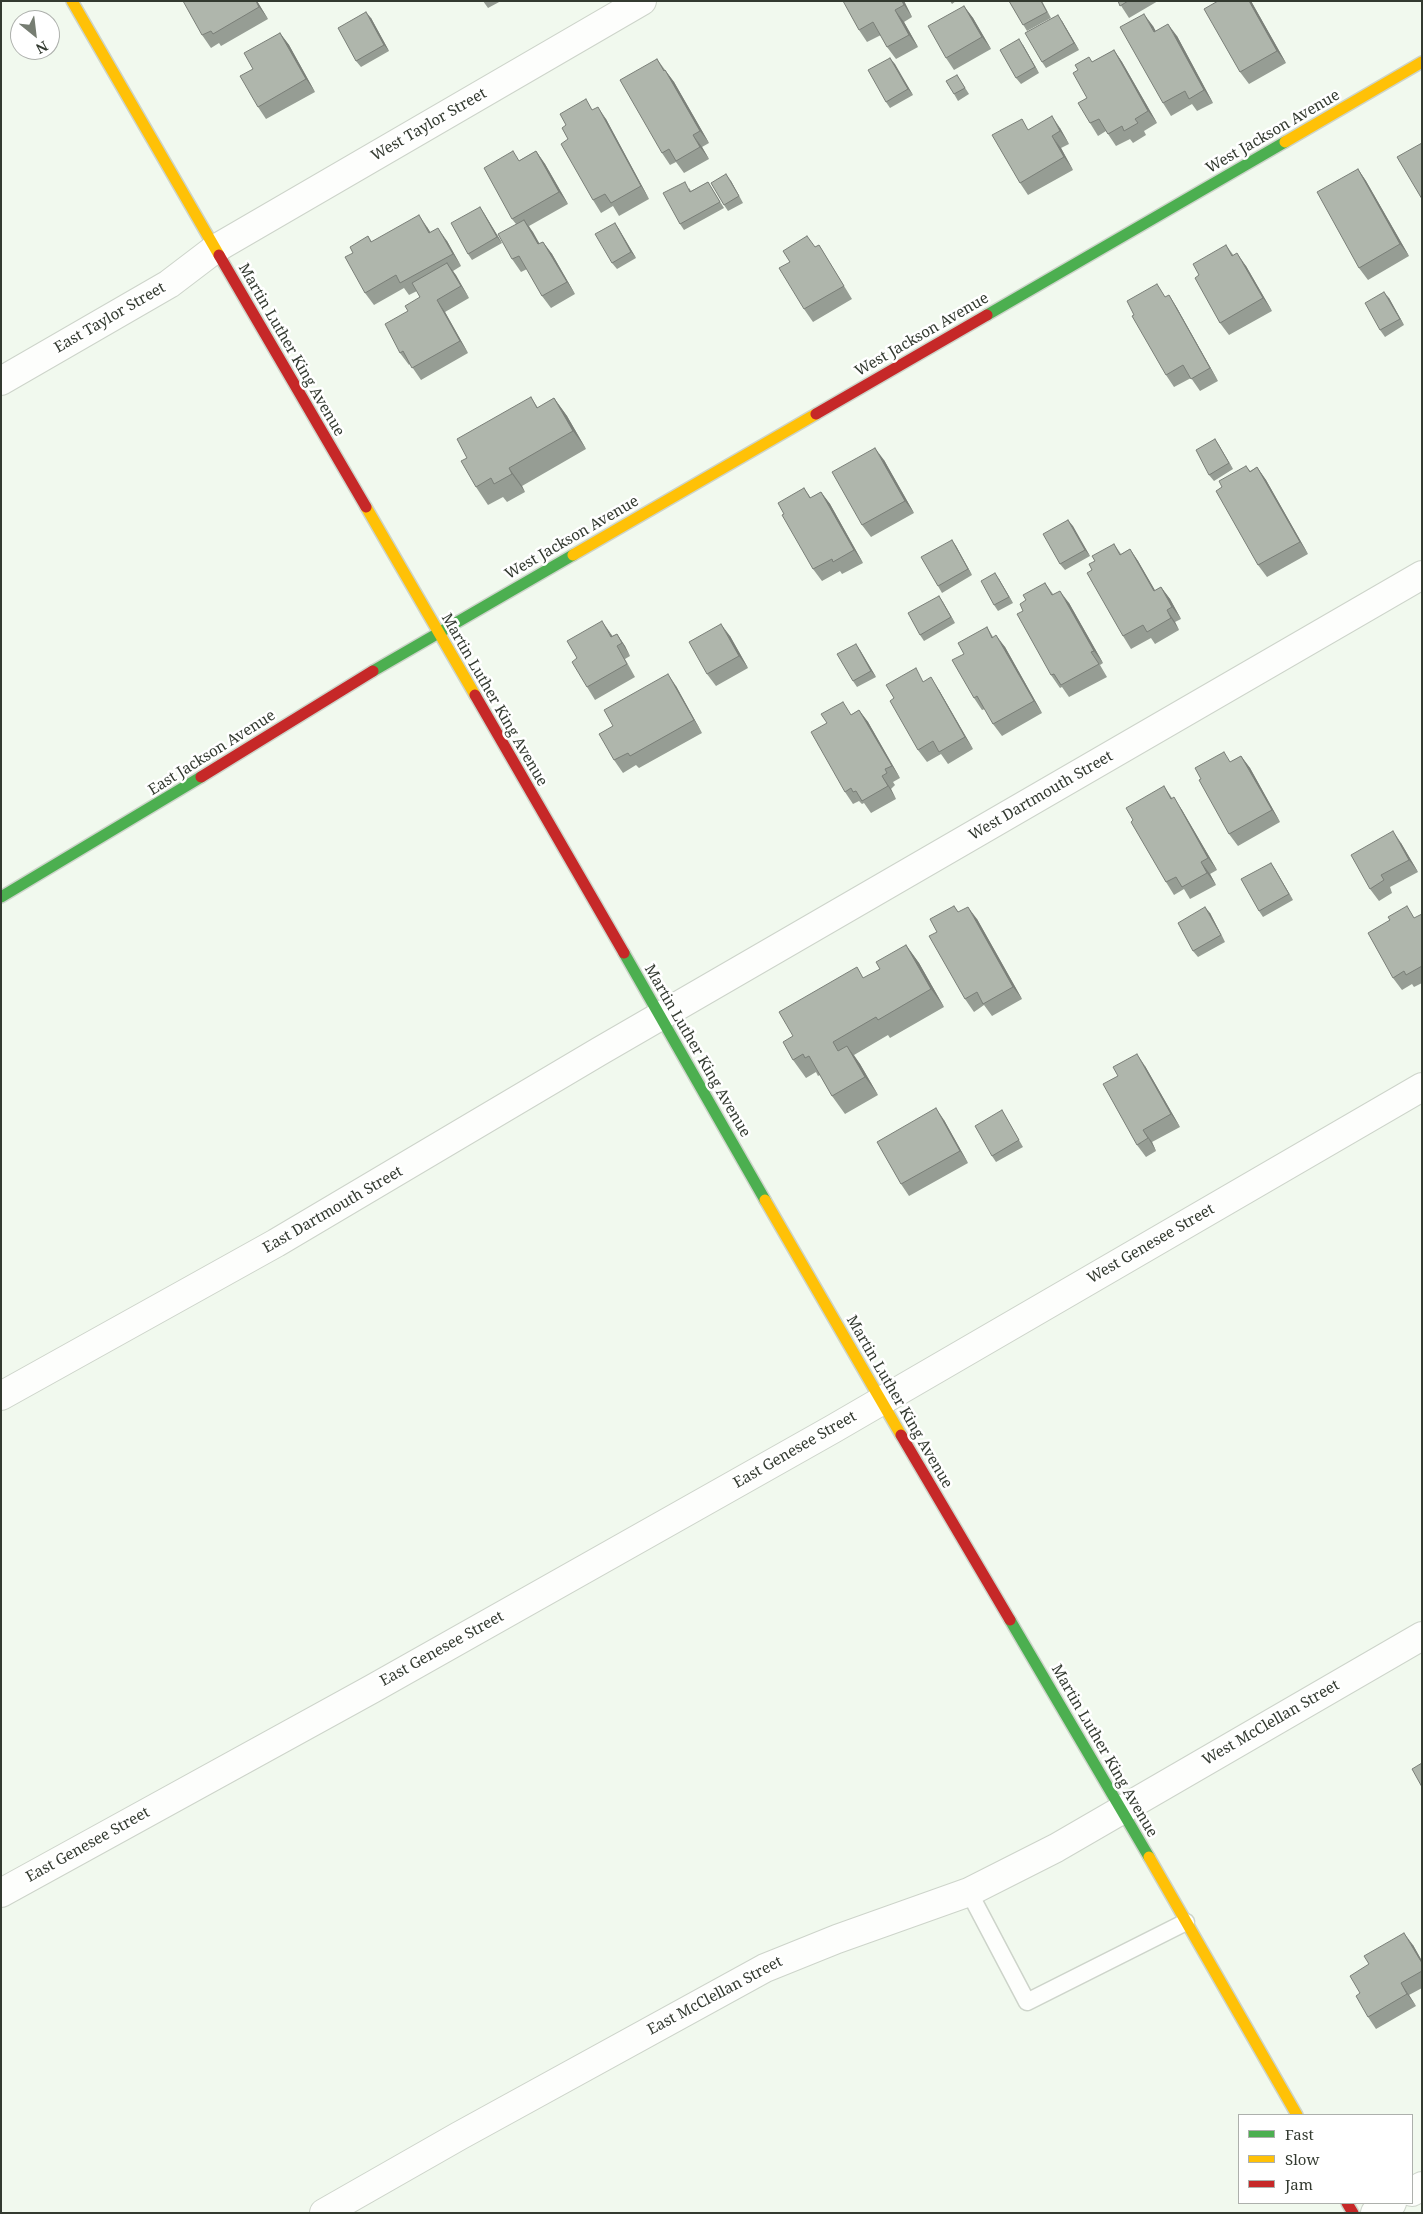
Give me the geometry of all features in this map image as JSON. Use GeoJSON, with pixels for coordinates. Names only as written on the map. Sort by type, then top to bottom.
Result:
{"type":"FeatureCollection","features":[{"type":"Feature","properties":{"kind":"street","name":"Martin Luther King Avenue"},"geometry":{"type":"LineString","coordinates":[[72,1],[881,1401],[1296,2114]]}},
{"type":"Feature","properties":{"kind":"street","name":"West Taylor Street"},"geometry":{"type":"LineString","coordinates":[[215,249],[642,1]]}},
{"type":"Feature","properties":{"kind":"street","name":"West Jackson Avenue"},"geometry":{"type":"LineString","coordinates":[[438,634],[1422,62]]}},
{"type":"Feature","properties":{"kind":"street","name":"East Taylor Street"},"geometry":{"type":"LineString","coordinates":[[1,381],[169,284],[215,249]]}},
{"type":"Feature","properties":{"kind":"street","name":"West Dartmouth Street"},"geometry":{"type":"LineString","coordinates":[[660,1017],[1422,575]]}},
{"type":"Feature","properties":{"kind":"street","name":"East Jackson Avenue"},"geometry":{"type":"LineString","coordinates":[[1,897],[438,634]]}},
{"type":"Feature","properties":{"kind":"street","name":"East Dartmouth Street"},"geometry":{"type":"LineString","coordinates":[[1,1396],[276,1243],[660,1017]]}},
{"type":"Feature","properties":{"kind":"street","name":"West Genesee Street"},"geometry":{"type":"LineString","coordinates":[[881,1401],[1422,1088]]}},
{"type":"Feature","properties":{"kind":"street","name":"East Genesee Street"},"geometry":{"type":"LineString","coordinates":[[1,1893],[372,1689],[881,1401]]}},
{"type":"Feature","properties":{"kind":"street","name":"West McClellan Street"},"geometry":{"type":"LineString","coordinates":[[1121,1810],[1422,1636]]}},
{"type":"Feature","properties":{"kind":"street","name":"East McClellan Street"},"geometry":{"type":"LineString","coordinates":[[324,2213],[476,2126],[765,1968],[837,1938],[968,1892],[1056,1848],[1121,1810]]}},
{"type":"Feature","properties":{"kind":"street"},"geometry":{"type":"LineString","coordinates":[[1375,2213],[1390,2204]]}},
{"type":"Feature","properties":{"kind":"lane"},"geometry":{"type":"LineString","coordinates":[[968,1892],[1027,2002],[1186,1922]]}},
{"type":"Feature","properties":{"kind":"building"},"geometry":{"type":"Polygon","coordinates":[[[183,1],[256,1],[259,7],[213,34],[211,31],[202,35],[183,1]]]}},
{"type":"Feature","properties":{"kind":"building"},"geometry":{"type":"Polygon","coordinates":[[[843,1],[902,1],[904,5],[895,10],[909,35],[887,47],[873,22],[859,30],[843,1]]]}},
{"type":"Feature","properties":{"kind":"building"},"geometry":{"type":"Polygon","coordinates":[[[1009,1],[1041,1],[1047,12],[1023,25],[1009,1]]]}},
{"type":"Feature","properties":{"kind":"building"},"geometry":{"type":"Polygon","coordinates":[[[1118,1],[1128,1],[1120,6],[1118,1]]]}},
{"type":"Feature","properties":{"kind":"building"},"geometry":{"type":"Polygon","coordinates":[[[1218,1],[1249,1],[1277,51],[1240,72],[1204,9],[1218,1]]]}},
{"type":"Feature","properties":{"kind":"building"},"geometry":{"type":"Polygon","coordinates":[[[964,6],[982,37],[946,58],[928,26],[964,6]]]}},
{"type":"Feature","properties":{"kind":"building"},"geometry":{"type":"Polygon","coordinates":[[[366,12],[384,45],[356,61],[338,28],[366,12]]]}},
{"type":"Feature","properties":{"kind":"building"},"geometry":{"type":"Polygon","coordinates":[[[1144,14],[1154,32],[1168,24],[1204,90],[1189,99],[1185,91],[1163,103],[1120,27],[1144,14]]]}},
{"type":"Feature","properties":{"kind":"building"},"geometry":{"type":"Polygon","coordinates":[[[1058,15],[1074,43],[1042,62],[1025,33],[1058,15]]]}},
{"type":"Feature","properties":{"kind":"building"},"geometry":{"type":"Polygon","coordinates":[[[280,33],[306,79],[258,107],[240,76],[253,69],[244,53],[280,33]]]}},
{"type":"Feature","properties":{"kind":"building"},"geometry":{"type":"Polygon","coordinates":[[[1019,39],[1035,67],[1016,78],[1000,50],[1019,39]]]}},
{"type":"Feature","properties":{"kind":"building"},"geometry":{"type":"Polygon","coordinates":[[[1114,50],[1148,111],[1135,119],[1138,123],[1124,131],[1122,126],[1108,134],[1099,119],[1090,123],[1078,103],[1087,98],[1073,73],[1078,70],[1075,65],[1089,57],[1092,62],[1114,50]]]}},
{"type":"Feature","properties":{"kind":"building"},"geometry":{"type":"Polygon","coordinates":[[[890,58],[908,89],[886,102],[868,70],[890,58]]]}},
{"type":"Feature","properties":{"kind":"building"},"geometry":{"type":"Polygon","coordinates":[[[657,59],[700,131],[693,135],[700,147],[676,161],[669,149],[662,153],[620,80],[657,59]]]}},
{"type":"Feature","properties":{"kind":"building"},"geometry":{"type":"Polygon","coordinates":[[[957,75],[965,88],[954,94],[946,81],[957,75]]]}},
{"type":"Feature","properties":{"kind":"building"},"geometry":{"type":"Polygon","coordinates":[[[586,99],[592,110],[598,107],[641,186],[611,203],[605,194],[593,200],[561,144],[568,139],[562,128],[566,125],[560,114],[586,99]]]}},
{"type":"Feature","properties":{"kind":"building"},"geometry":{"type":"Polygon","coordinates":[[[1052,116],[1060,131],[1052,136],[1064,157],[1020,183],[992,135],[1022,119],[1028,130],[1052,116]]]}},
{"type":"Feature","properties":{"kind":"building"},"geometry":{"type":"Polygon","coordinates":[[[1422,143],[1422,199],[1397,157],[1422,143]]]}},
{"type":"Feature","properties":{"kind":"building"},"geometry":{"type":"Polygon","coordinates":[[[513,151],[519,161],[536,151],[559,192],[512,219],[484,168],[513,151]]]}},
{"type":"Feature","properties":{"kind":"building"},"geometry":{"type":"Polygon","coordinates":[[[1358,169],[1400,244],[1359,268],[1317,192],[1358,169]]]}},
{"type":"Feature","properties":{"kind":"building"},"geometry":{"type":"Polygon","coordinates":[[[726,174],[739,196],[724,205],[711,183],[726,174]]]}},
{"type":"Feature","properties":{"kind":"building"},"geometry":{"type":"Polygon","coordinates":[[[685,182],[690,192],[708,182],[720,202],[680,224],[663,193],[685,182]]]}},
{"type":"Feature","properties":{"kind":"building"},"geometry":{"type":"Polygon","coordinates":[[[480,207],[497,237],[468,254],[451,223],[480,207]]]}},
{"type":"Feature","properties":{"kind":"building"},"geometry":{"type":"Polygon","coordinates":[[[419,215],[429,233],[438,228],[453,254],[400,283],[396,275],[365,293],[345,257],[353,253],[350,247],[368,236],[371,242],[419,215]]]}},
{"type":"Feature","properties":{"kind":"building"},"geometry":{"type":"Polygon","coordinates":[[[524,220],[538,244],[543,242],[567,282],[542,296],[519,256],[512,259],[498,234],[524,220]]]}},
{"type":"Feature","properties":{"kind":"building"},"geometry":{"type":"Polygon","coordinates":[[[615,223],[631,252],[612,263],[595,234],[615,223]]]}},
{"type":"Feature","properties":{"kind":"building"},"geometry":{"type":"Polygon","coordinates":[[[807,236],[815,247],[819,245],[844,286],[804,309],[779,268],[790,262],[783,251],[807,236]]]}},
{"type":"Feature","properties":{"kind":"building"},"geometry":{"type":"Polygon","coordinates":[[[1226,245],[1232,256],[1237,253],[1263,298],[1220,323],[1195,278],[1199,275],[1193,264],[1226,245]]]}},
{"type":"Feature","properties":{"kind":"building"},"geometry":{"type":"Polygon","coordinates":[[[447,263],[461,286],[437,300],[460,341],[412,368],[403,351],[400,353],[385,324],[408,311],[405,306],[420,297],[412,283],[447,263]]]}},
{"type":"Feature","properties":{"kind":"building"},"geometry":{"type":"Polygon","coordinates":[[[1157,284],[1165,297],[1169,295],[1210,368],[1191,379],[1183,365],[1166,375],[1132,316],[1134,315],[1127,301],[1157,284]]]}},
{"type":"Feature","properties":{"kind":"building"},"geometry":{"type":"Polygon","coordinates":[[[1384,292],[1400,319],[1380,330],[1365,303],[1384,292]]]}},
{"type":"Feature","properties":{"kind":"building"},"geometry":{"type":"Polygon","coordinates":[[[531,397],[537,408],[554,398],[573,431],[509,468],[512,474],[494,484],[491,478],[476,487],[461,461],[467,458],[457,439],[531,397]]]}},
{"type":"Feature","properties":{"kind":"building"},"geometry":{"type":"Polygon","coordinates":[[[1215,439],[1229,463],[1209,475],[1196,450],[1215,439]]]}},
{"type":"Feature","properties":{"kind":"building"},"geometry":{"type":"Polygon","coordinates":[[[875,448],[905,501],[862,525],[832,472],[875,448]]]}},
{"type":"Feature","properties":{"kind":"building"},"geometry":{"type":"Polygon","coordinates":[[[1246,466],[1250,472],[1257,467],[1300,542],[1258,565],[1216,491],[1222,487],[1219,481],[1246,466]]]}},
{"type":"Feature","properties":{"kind":"building"},"geometry":{"type":"Polygon","coordinates":[[[804,488],[810,498],[821,492],[854,550],[833,562],[832,559],[813,569],[782,515],[784,514],[778,503],[804,488]]]}},
{"type":"Feature","properties":{"kind":"building"},"geometry":{"type":"Polygon","coordinates":[[[1068,520],[1085,550],[1060,564],[1043,534],[1068,520]]]}},
{"type":"Feature","properties":{"kind":"building"},"geometry":{"type":"Polygon","coordinates":[[[952,540],[968,569],[938,586],[921,557],[952,540]]]}},
{"type":"Feature","properties":{"kind":"building"},"geometry":{"type":"Polygon","coordinates":[[[1114,544],[1120,555],[1130,549],[1154,591],[1161,587],[1172,607],[1167,610],[1171,618],[1147,632],[1143,625],[1123,636],[1087,573],[1092,570],[1089,564],[1095,561],[1092,556],[1114,544]]]}},
{"type":"Feature","properties":{"kind":"building"},"geometry":{"type":"Polygon","coordinates":[[[995,573],[1009,597],[994,605],[981,581],[995,573]]]}},
{"type":"Feature","properties":{"kind":"building"},"geometry":{"type":"Polygon","coordinates":[[[1045,583],[1052,595],[1060,591],[1094,651],[1091,652],[1099,664],[1061,685],[1054,674],[1051,675],[1017,614],[1023,611],[1020,604],[1026,600],[1023,595],[1045,583]]]}},
{"type":"Feature","properties":{"kind":"building"},"geometry":{"type":"Polygon","coordinates":[[[939,596],[951,617],[920,635],[908,613],[939,596]]]}},
{"type":"Feature","properties":{"kind":"building"},"geometry":{"type":"Polygon","coordinates":[[[602,621],[611,637],[617,634],[622,643],[617,646],[627,664],[587,687],[572,662],[577,658],[567,641],[602,621]]]}},
{"type":"Feature","properties":{"kind":"building"},"geometry":{"type":"Polygon","coordinates":[[[721,624],[739,656],[707,674],[689,642],[721,624]]]}},
{"type":"Feature","properties":{"kind":"building"},"geometry":{"type":"Polygon","coordinates":[[[987,627],[992,638],[996,635],[1034,701],[993,724],[977,696],[974,698],[952,660],[964,654],[958,643],[987,627]]]}},
{"type":"Feature","properties":{"kind":"building"},"geometry":{"type":"Polygon","coordinates":[[[856,644],[871,671],[853,681],[837,654],[856,644]]]}},
{"type":"Feature","properties":{"kind":"building"},"geometry":{"type":"Polygon","coordinates":[[[916,668],[923,682],[931,677],[965,737],[939,752],[933,741],[918,750],[890,701],[894,698],[886,685],[916,668]]]}},
{"type":"Feature","properties":{"kind":"building"},"geometry":{"type":"Polygon","coordinates":[[[668,674],[694,720],[630,756],[628,753],[614,760],[599,734],[613,726],[604,710],[668,674]]]}},
{"type":"Feature","properties":{"kind":"building"},"geometry":{"type":"Polygon","coordinates":[[[843,702],[851,715],[859,710],[892,766],[885,769],[887,773],[882,776],[888,786],[862,801],[856,791],[853,792],[851,788],[845,792],[811,732],[827,723],[821,714],[843,702]]]}},
{"type":"Feature","properties":{"kind":"building"},"geometry":{"type":"Polygon","coordinates":[[[1224,752],[1230,762],[1241,756],[1272,810],[1229,834],[1199,780],[1201,779],[1195,768],[1224,752]]]}},
{"type":"Feature","properties":{"kind":"building"},"geometry":{"type":"Polygon","coordinates":[[[1164,786],[1171,799],[1174,797],[1208,858],[1201,862],[1207,873],[1182,887],[1176,877],[1166,882],[1131,822],[1133,820],[1126,808],[1164,786]]]}},
{"type":"Feature","properties":{"kind":"building"},"geometry":{"type":"Polygon","coordinates":[[[1393,831],[1409,860],[1381,875],[1384,880],[1370,889],[1351,855],[1393,831]]]}},
{"type":"Feature","properties":{"kind":"building"},"geometry":{"type":"Polygon","coordinates":[[[1271,863],[1289,894],[1259,911],[1241,879],[1271,863]]]}},
{"type":"Feature","properties":{"kind":"building"},"geometry":{"type":"Polygon","coordinates":[[[954,906],[958,912],[968,907],[1013,987],[983,1004],[977,992],[965,999],[929,936],[937,932],[930,919],[954,906]]]}},
{"type":"Feature","properties":{"kind":"building"},"geometry":{"type":"Polygon","coordinates":[[[1407,906],[1414,918],[1422,914],[1422,966],[1406,975],[1404,971],[1393,978],[1368,933],[1390,920],[1388,917],[1407,906]]]}},
{"type":"Feature","properties":{"kind":"building"},"geometry":{"type":"Polygon","coordinates":[[[1205,907],[1221,935],[1193,951],[1178,923],[1205,907]]]}},
{"type":"Feature","properties":{"kind":"building"},"geometry":{"type":"Polygon","coordinates":[[[906,945],[931,989],[878,1020],[876,1017],[833,1042],[838,1051],[847,1046],[865,1077],[832,1096],[809,1056],[805,1058],[803,1054],[793,1060],[783,1042],[793,1036],[779,1012],[857,967],[863,978],[880,969],[876,962],[906,945]]]}},
{"type":"Feature","properties":{"kind":"building"},"geometry":{"type":"Polygon","coordinates":[[[1137,1054],[1171,1114],[1143,1130],[1148,1138],[1137,1145],[1103,1084],[1118,1076],[1113,1067],[1137,1054]]]}},
{"type":"Feature","properties":{"kind":"building"},"geometry":{"type":"Polygon","coordinates":[[[936,1108],[960,1151],[901,1184],[877,1142],[936,1108]]]}},
{"type":"Feature","properties":{"kind":"building"},"geometry":{"type":"Polygon","coordinates":[[[1002,1110],[1019,1140],[992,1156],[975,1126],[1002,1110]]]}},
{"type":"Feature","properties":{"kind":"building"},"geometry":{"type":"Polygon","coordinates":[[[1422,1763],[1422,1787],[1412,1769],[1422,1763]]]}},
{"type":"Feature","properties":{"kind":"building"},"geometry":{"type":"Polygon","coordinates":[[[1404,1933],[1422,1963],[1422,1971],[1401,1983],[1407,1994],[1368,2017],[1356,1996],[1360,1993],[1350,1976],[1369,1964],[1364,1956],[1404,1933]]]}},
{"type":"Feature","properties":{"kind":"traffic: fast"},"geometry":{"type":"LineString","coordinates":[[987,315],[1285,142]]}},
{"type":"Feature","properties":{"kind":"traffic: fast"},"geometry":{"type":"LineString","coordinates":[[373,671],[573,555]]}},
{"type":"Feature","properties":{"kind":"traffic: fast"},"geometry":{"type":"LineString","coordinates":[[1,897],[201,777]]}},
{"type":"Feature","properties":{"kind":"traffic: fast"},"geometry":{"type":"LineString","coordinates":[[624,953],[765,1200]]}},
{"type":"Feature","properties":{"kind":"traffic: fast"},"geometry":{"type":"LineString","coordinates":[[1010,1620],[1149,1857]]}},
{"type":"Feature","properties":{"kind":"traffic: slow"},"geometry":{"type":"LineString","coordinates":[[72,1],[219,255]]}},
{"type":"Feature","properties":{"kind":"traffic: slow"},"geometry":{"type":"LineString","coordinates":[[1285,142],[1422,62]]}},
{"type":"Feature","properties":{"kind":"traffic: slow"},"geometry":{"type":"LineString","coordinates":[[573,555],[816,414]]}},
{"type":"Feature","properties":{"kind":"traffic: slow"},"geometry":{"type":"LineString","coordinates":[[366,507],[475,695]]}},
{"type":"Feature","properties":{"kind":"traffic: slow"},"geometry":{"type":"LineString","coordinates":[[765,1200],[901,1435]]}},
{"type":"Feature","properties":{"kind":"traffic: slow"},"geometry":{"type":"LineString","coordinates":[[1149,1857],[1296,2114]]}},
{"type":"Feature","properties":{"kind":"traffic: jam"},"geometry":{"type":"LineString","coordinates":[[219,255],[366,507]]}},
{"type":"Feature","properties":{"kind":"traffic: jam"},"geometry":{"type":"LineString","coordinates":[[816,414],[987,315]]}},
{"type":"Feature","properties":{"kind":"traffic: jam"},"geometry":{"type":"LineString","coordinates":[[201,777],[373,671]]}},
{"type":"Feature","properties":{"kind":"traffic: jam"},"geometry":{"type":"LineString","coordinates":[[475,695],[624,953]]}},
{"type":"Feature","properties":{"kind":"traffic: jam"},"geometry":{"type":"LineString","coordinates":[[901,1435],[1010,1620]]}},
{"type":"Feature","properties":{"kind":"traffic: jam"},"geometry":{"type":"LineString","coordinates":[[1348,2204],[1353,2213]]}}]}
